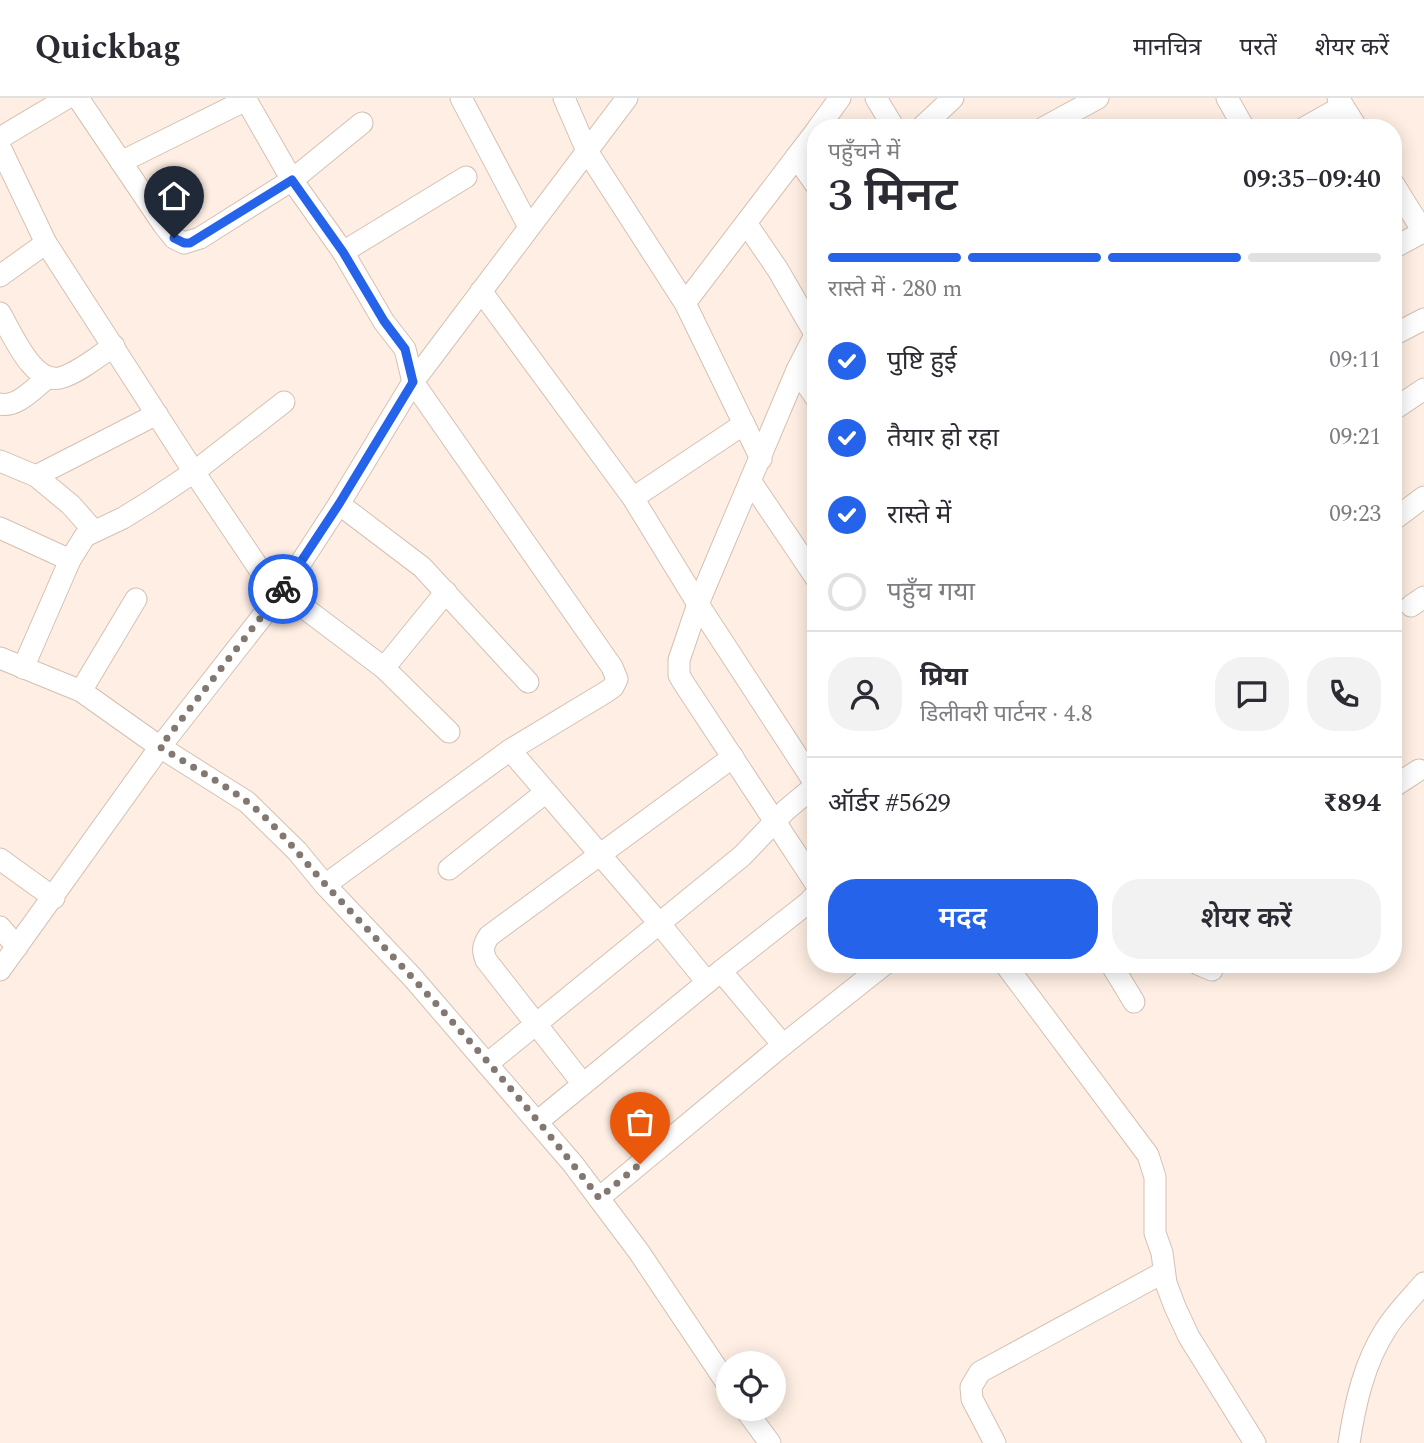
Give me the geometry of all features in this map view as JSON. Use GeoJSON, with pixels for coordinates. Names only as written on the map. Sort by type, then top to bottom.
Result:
{"type":"FeatureCollection","features":[{"type":"Feature","properties":{"kind":"street"},"geometry":{"type":"LineString","coordinates":[[0,138],[67,98]]}},
{"type":"Feature","properties":{"kind":"street"},"geometry":{"type":"LineString","coordinates":[[78,98],[163,225],[174,238],[184,243],[200,237],[292,180],[362,123]]}},
{"type":"Feature","properties":{"kind":"street"},"geometry":{"type":"LineString","coordinates":[[461,98],[529,227]]}},
{"type":"Feature","properties":{"kind":"street"},"geometry":{"type":"LineString","coordinates":[[564,98],[587,151],[685,303],[761,459]]}},
{"type":"Feature","properties":{"kind":"street"},"geometry":{"type":"LineString","coordinates":[[0,970],[160,747],[283,590],[413,382],[626,98]]}},
{"type":"Feature","properties":{"kind":"street"},"geometry":{"type":"LineString","coordinates":[[824,119],[840,98]]}},
{"type":"Feature","properties":{"kind":"street"},"geometry":{"type":"LineString","coordinates":[[876,98],[889,119]]}},
{"type":"Feature","properties":{"kind":"street"},"geometry":{"type":"LineString","coordinates":[[930,119],[953,98]]}},
{"type":"Feature","properties":{"kind":"street"},"geometry":{"type":"LineString","coordinates":[[1060,119],[1098,98]]}},
{"type":"Feature","properties":{"kind":"street"},"geometry":{"type":"LineString","coordinates":[[1227,98],[1238,119]]}},
{"type":"Feature","properties":{"kind":"street"},"geometry":{"type":"LineString","coordinates":[[121,162],[246,99],[292,180],[343,252],[384,321],[405,349],[413,382],[616,675],[616,683],[606,692],[510,750],[325,885]]}},
{"type":"Feature","properties":{"kind":"street"},"geometry":{"type":"LineString","coordinates":[[1316,119],[1340,102],[1351,119]]}},
{"type":"Feature","properties":{"kind":"street"},"geometry":{"type":"LineString","coordinates":[[685,303],[807,142]]}},
{"type":"Feature","properties":{"kind":"street"},"geometry":{"type":"LineString","coordinates":[[0,147],[5,170],[46,243],[266,579],[384,668],[449,732]]}},
{"type":"Feature","properties":{"kind":"street"},"geometry":{"type":"LineString","coordinates":[[796,157],[807,172]]}},
{"type":"Feature","properties":{"kind":"street"},"geometry":{"type":"LineString","coordinates":[[343,252],[466,177]]}},
{"type":"Feature","properties":{"kind":"street"},"geometry":{"type":"LineString","coordinates":[[1402,198],[1424,233],[1402,244]]}},
{"type":"Feature","properties":{"kind":"street"},"geometry":{"type":"LineString","coordinates":[[746,223],[807,319]]}},
{"type":"Feature","properties":{"kind":"street"},"geometry":{"type":"LineString","coordinates":[[0,276],[46,243]]}},
{"type":"Feature","properties":{"kind":"street"},"geometry":{"type":"LineString","coordinates":[[481,291],[633,498],[698,604],[807,771]]}},
{"type":"Feature","properties":{"kind":"street"},"geometry":{"type":"LineString","coordinates":[[0,313],[28,361],[46,379]]}},
{"type":"Feature","properties":{"kind":"street"},"geometry":{"type":"LineString","coordinates":[[1402,330],[1424,319]]}},
{"type":"Feature","properties":{"kind":"street"},"geometry":{"type":"LineString","coordinates":[[0,404],[15,403],[46,379],[64,377],[114,346]]}},
{"type":"Feature","properties":{"kind":"street"},"geometry":{"type":"LineString","coordinates":[[807,349],[698,604],[681,651],[680,675],[807,870]]}},
{"type":"Feature","properties":{"kind":"street"},"geometry":{"type":"LineString","coordinates":[[797,370],[807,385]]}},
{"type":"Feature","properties":{"kind":"street"},"geometry":{"type":"LineString","coordinates":[[1402,404],[1424,389]]}},
{"type":"Feature","properties":{"kind":"street"},"geometry":{"type":"LineString","coordinates":[[23,668],[79,544],[93,530],[123,518],[194,472],[284,402]]}},
{"type":"Feature","properties":{"kind":"street"},"geometry":{"type":"LineString","coordinates":[[36,476],[157,414]]}},
{"type":"Feature","properties":{"kind":"street"},"geometry":{"type":"LineString","coordinates":[[633,498],[744,424]]}},
{"type":"Feature","properties":{"kind":"street"},"geometry":{"type":"LineString","coordinates":[[0,461],[36,476],[64,499],[93,530]]}},
{"type":"Feature","properties":{"kind":"street"},"geometry":{"type":"LineString","coordinates":[[751,482],[807,565]]}},
{"type":"Feature","properties":{"kind":"street"},"geometry":{"type":"LineString","coordinates":[[1402,513],[1424,497]]}},
{"type":"Feature","properties":{"kind":"street"},"geometry":{"type":"LineString","coordinates":[[339,504],[422,567],[528,682]]}},
{"type":"Feature","properties":{"kind":"street"},"geometry":{"type":"LineString","coordinates":[[0,528],[70,560]]}},
{"type":"Feature","properties":{"kind":"street"},"geometry":{"type":"LineString","coordinates":[[384,668],[446,592]]}},
{"type":"Feature","properties":{"kind":"street"},"geometry":{"type":"LineString","coordinates":[[81,691],[136,599]]}},
{"type":"Feature","properties":{"kind":"street"},"geometry":{"type":"LineString","coordinates":[[0,659],[81,691],[160,747],[247,802],[297,851],[487,1063],[599,1198],[639,1252],[716,1367]]}},
{"type":"Feature","properties":{"kind":"street"},"geometry":{"type":"LineString","coordinates":[[510,750],[659,923],[783,1045]]}},
{"type":"Feature","properties":{"kind":"street"},"geometry":{"type":"LineString","coordinates":[[583,1084],[486,960],[484,943],[489,936],[600,853],[733,757]]}},
{"type":"Feature","properties":{"kind":"street"},"geometry":{"type":"LineString","coordinates":[[1402,781],[1419,770]]}},
{"type":"Feature","properties":{"kind":"street"},"geometry":{"type":"LineString","coordinates":[[449,869],[546,792]]}},
{"type":"Feature","properties":{"kind":"street"},"geometry":{"type":"LineString","coordinates":[[487,1063],[742,856],[786,810],[807,792]]}},
{"type":"Feature","properties":{"kind":"street"},"geometry":{"type":"LineString","coordinates":[[0,859],[54,898]]}},
{"type":"Feature","properties":{"kind":"street"},"geometry":{"type":"LineString","coordinates":[[537,1122],[807,904]]}},
{"type":"Feature","properties":{"kind":"street"},"geometry":{"type":"LineString","coordinates":[[0,927],[17,947]]}},
{"type":"Feature","properties":{"kind":"street"},"geometry":{"type":"LineString","coordinates":[[599,1198],[874,973]]}},
{"type":"Feature","properties":{"kind":"street"},"geometry":{"type":"LineString","coordinates":[[1012,973],[1148,1155],[1155,1177],[1158,1242],[1175,1307],[1189,1337],[1255,1443]]}},
{"type":"Feature","properties":{"kind":"street"},"geometry":{"type":"LineString","coordinates":[[1116,973],[1134,1002]]}},
{"type":"Feature","properties":{"kind":"street"},"geometry":{"type":"LineString","coordinates":[[995,1443],[972,1399],[971,1387],[980,1372],[1164,1272]]}},
{"type":"Feature","properties":{"kind":"street"},"geometry":{"type":"LineString","coordinates":[[1349,1443],[1355,1405],[1368,1364],[1385,1329],[1424,1283]]}},
{"type":"Feature","properties":{"kind":"street"},"geometry":{"type":"LineString","coordinates":[[753,1421],[769,1443]]}},
{"type":"Feature","properties":{"kind":"way so far"},"geometry":{"type":"LineString","coordinates":[[283,589],[160,747],[247,802],[297,851],[325,885],[413,978],[513,1093],[599,1198],[640,1164]]}},
{"type":"Feature","properties":{"kind":"route"},"geometry":{"type":"LineString","coordinates":[[174,238],[179,242],[190,243],[292,180],[343,252],[384,321],[405,349],[413,382],[339,504],[283,589]]}}]}
